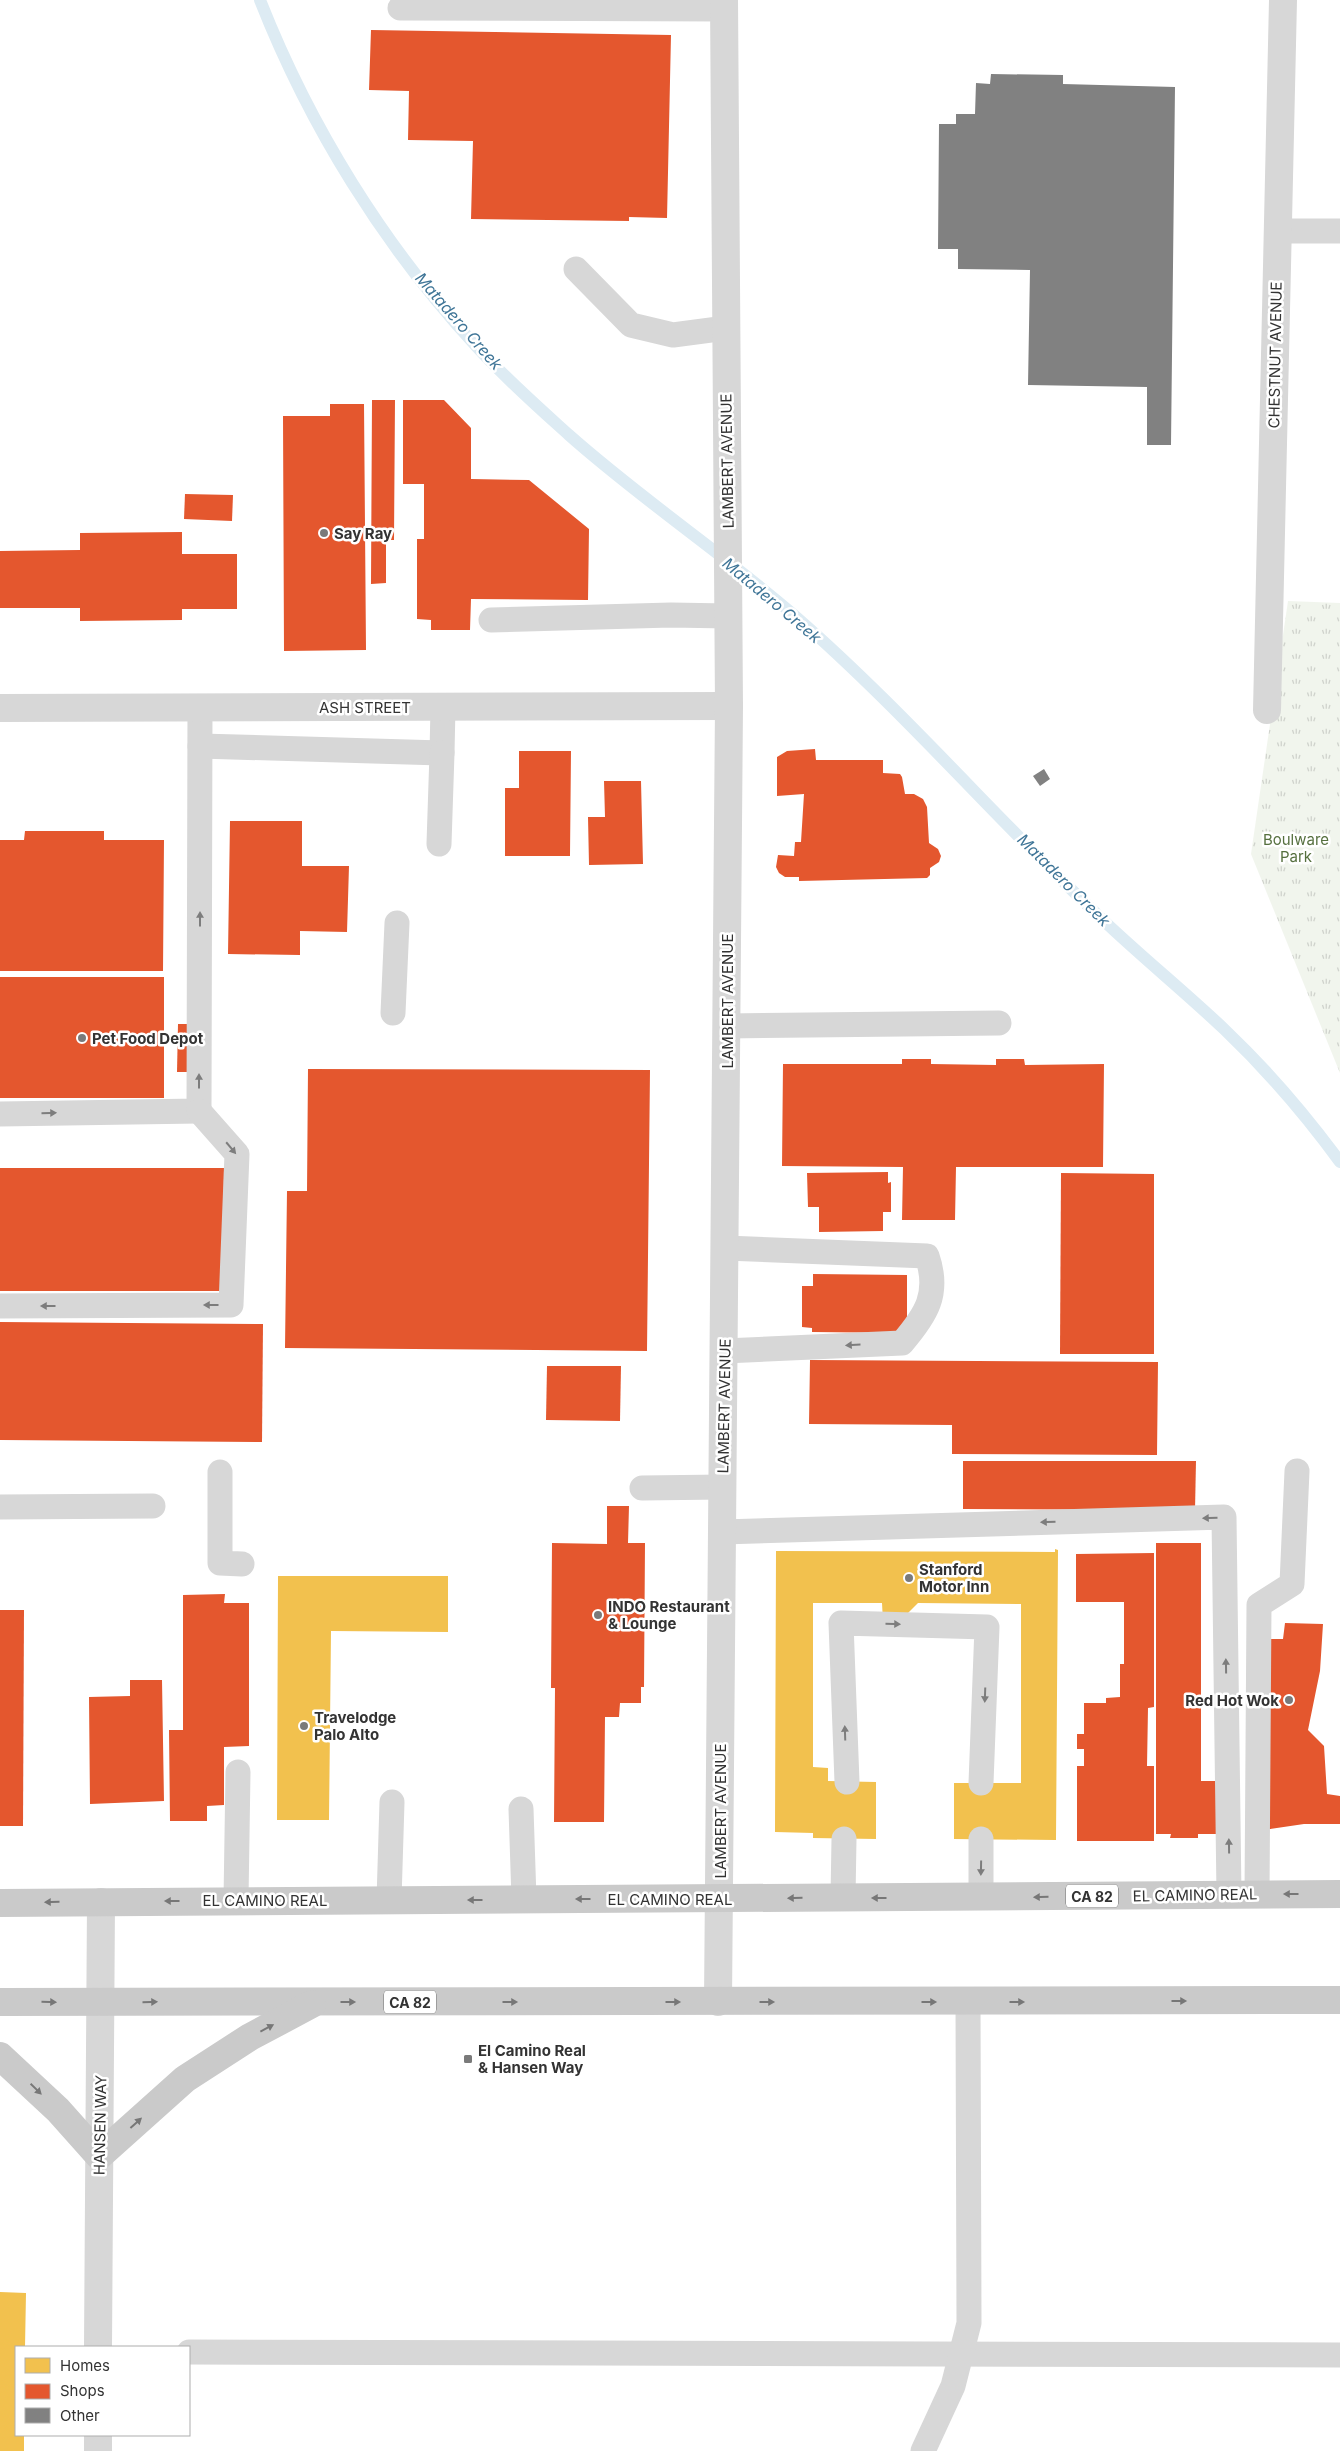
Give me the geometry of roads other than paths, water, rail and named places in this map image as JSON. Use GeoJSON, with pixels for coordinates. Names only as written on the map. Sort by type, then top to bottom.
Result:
{"type":"FeatureCollection","features":[{"type":"Feature","properties":{"kind":"main road","name":"EL CAMINO REAL"},"geometry":{"type":"LineString","coordinates":[[0,1903],[1340,1894]]}},
{"type":"Feature","properties":{"kind":"main road","name":"CA 82"},"geometry":{"type":"LineString","coordinates":[[0,2002],[1340,2000]]}},
{"type":"Feature","properties":{"kind":"main road"},"geometry":{"type":"LineString","coordinates":[[0,2056],[58,2110],[99,2156],[185,2079],[250,2037],[316,2002]]}},
{"type":"Feature","properties":{"kind":"street","name":"CHESTNUT AVENUE"},"geometry":{"type":"LineString","coordinates":[[1267,710],[1284,0]]}},
{"type":"Feature","properties":{"kind":"street","name":"LAMBERT AVENUE"},"geometry":{"type":"LineString","coordinates":[[718,2002],[729,706],[724,4]]}},
{"type":"Feature","properties":{"kind":"street","name":"ASH STREET"},"geometry":{"type":"LineString","coordinates":[[0,708],[729,706]]}},
{"type":"Feature","properties":{"kind":"street","name":"HANSEN WAY"},"geometry":{"type":"LineString","coordinates":[[98,2346],[101,1902]]}},
{"type":"Feature","properties":{"kind":"street"},"geometry":{"type":"LineString","coordinates":[[98,2436],[98,2451]]}},
{"type":"Feature","properties":{"kind":"lane"},"geometry":{"type":"LineString","coordinates":[[400,8],[724,4]]}},
{"type":"Feature","properties":{"kind":"lane"},"geometry":{"type":"LineString","coordinates":[[1278,231],[1340,231]]}},
{"type":"Feature","properties":{"kind":"lane"},"geometry":{"type":"LineString","coordinates":[[576,269],[631,325],[673,335],[726,328]]}},
{"type":"Feature","properties":{"kind":"lane"},"geometry":{"type":"LineString","coordinates":[[491,620],[671,615],[728,610]]}},
{"type":"Feature","properties":{"kind":"lane"},"geometry":{"type":"LineString","coordinates":[[0,1306],[232,1305],[236,1154],[199,1111],[200,707]]}},
{"type":"Feature","properties":{"kind":"lane"},"geometry":{"type":"LineString","coordinates":[[440,844],[443,707]]}},
{"type":"Feature","properties":{"kind":"lane"},"geometry":{"type":"LineString","coordinates":[[200,746],[442,753]]}},
{"type":"Feature","properties":{"kind":"lane"},"geometry":{"type":"LineString","coordinates":[[393,1013],[397,923]]}},
{"type":"Feature","properties":{"kind":"lane"},"geometry":{"type":"LineString","coordinates":[[727,1026],[999,1023]]}},
{"type":"Feature","properties":{"kind":"lane"},"geometry":{"type":"LineString","coordinates":[[0,1114],[199,1111]]}},
{"type":"Feature","properties":{"kind":"lane"},"geometry":{"type":"LineString","coordinates":[[724,1351],[902,1343],[922,1319],[929,1307],[932,1270],[927,1256],[725,1248]]}},
{"type":"Feature","properties":{"kind":"lane"},"geometry":{"type":"LineString","coordinates":[[1257,1895],[1260,1605],[1292,1584],[1297,1471]]}},
{"type":"Feature","properties":{"kind":"lane"},"geometry":{"type":"LineString","coordinates":[[220,1472],[220,1563],[242,1564]]}},
{"type":"Feature","properties":{"kind":"lane"},"geometry":{"type":"LineString","coordinates":[[642,1488],[723,1487]]}},
{"type":"Feature","properties":{"kind":"lane"},"geometry":{"type":"LineString","coordinates":[[0,1507],[153,1506]]}},
{"type":"Feature","properties":{"kind":"lane"},"geometry":{"type":"LineString","coordinates":[[722,1532],[1224,1517],[1230,1895]]}},
{"type":"Feature","properties":{"kind":"lane"},"geometry":{"type":"LineString","coordinates":[[847,1782],[841,1623],[987,1626],[981,1783]]}},
{"type":"Feature","properties":{"kind":"lane"},"geometry":{"type":"LineString","coordinates":[[236,1900],[238,1772]]}},
{"type":"Feature","properties":{"kind":"lane"},"geometry":{"type":"LineString","coordinates":[[390,1900],[392,1802]]}},
{"type":"Feature","properties":{"kind":"lane"},"geometry":{"type":"LineString","coordinates":[[521,1809],[524,1899]]}},
{"type":"Feature","properties":{"kind":"lane"},"geometry":{"type":"LineString","coordinates":[[844,1839],[844,1898]]}},
{"type":"Feature","properties":{"kind":"lane"},"geometry":{"type":"LineString","coordinates":[[981,1839],[981,1897]]}},
{"type":"Feature","properties":{"kind":"lane"},"geometry":{"type":"LineString","coordinates":[[923,2451],[953,2386],[969,2323],[968,2002]]}},
{"type":"Feature","properties":{"kind":"lane"},"geometry":{"type":"LineString","coordinates":[[190,2352],[1340,2355]]}},
{"type":"Feature","properties":{"kind":"waterway","name":"Matadero Creek"},"geometry":{"type":"LineString","coordinates":[[260,0],[302,94],[352,183],[410,268],[476,346],[522,392],[596,459],[739,570],[835,652],[913,728],[1065,883],[1119,935],[1209,1015],[1255,1060],[1285,1093],[1340,1162]]}},
{"type":"Feature","properties":{"kind":"place","name":"Say Ray"},"geometry":{"type":"Point","coordinates":[324,533]}},
{"type":"Feature","properties":{"kind":"place","name":"Pet Food Depot"},"geometry":{"type":"Point","coordinates":[82,1038]}},
{"type":"Feature","properties":{"kind":"place","name":"Stanford Motor Inn"},"geometry":{"type":"Point","coordinates":[909,1578]}},
{"type":"Feature","properties":{"kind":"place","name":"INDO Restaurant & Lounge"},"geometry":{"type":"Point","coordinates":[598,1615]}},
{"type":"Feature","properties":{"kind":"place","name":"Red Hot Wok"},"geometry":{"type":"Point","coordinates":[1289,1700]}},
{"type":"Feature","properties":{"kind":"place","name":"Travelodge Palo Alto"},"geometry":{"type":"Point","coordinates":[304,1726]}},
{"type":"Feature","properties":{"kind":"place","name":"El Camino Real & Hansen Way"},"geometry":{"type":"Point","coordinates":[468,2059]}},
{"type":"Feature","properties":{"kind":"park label","name":"Boulware Park"},"geometry":{"type":"Point","coordinates":[1296,848]}}]}
